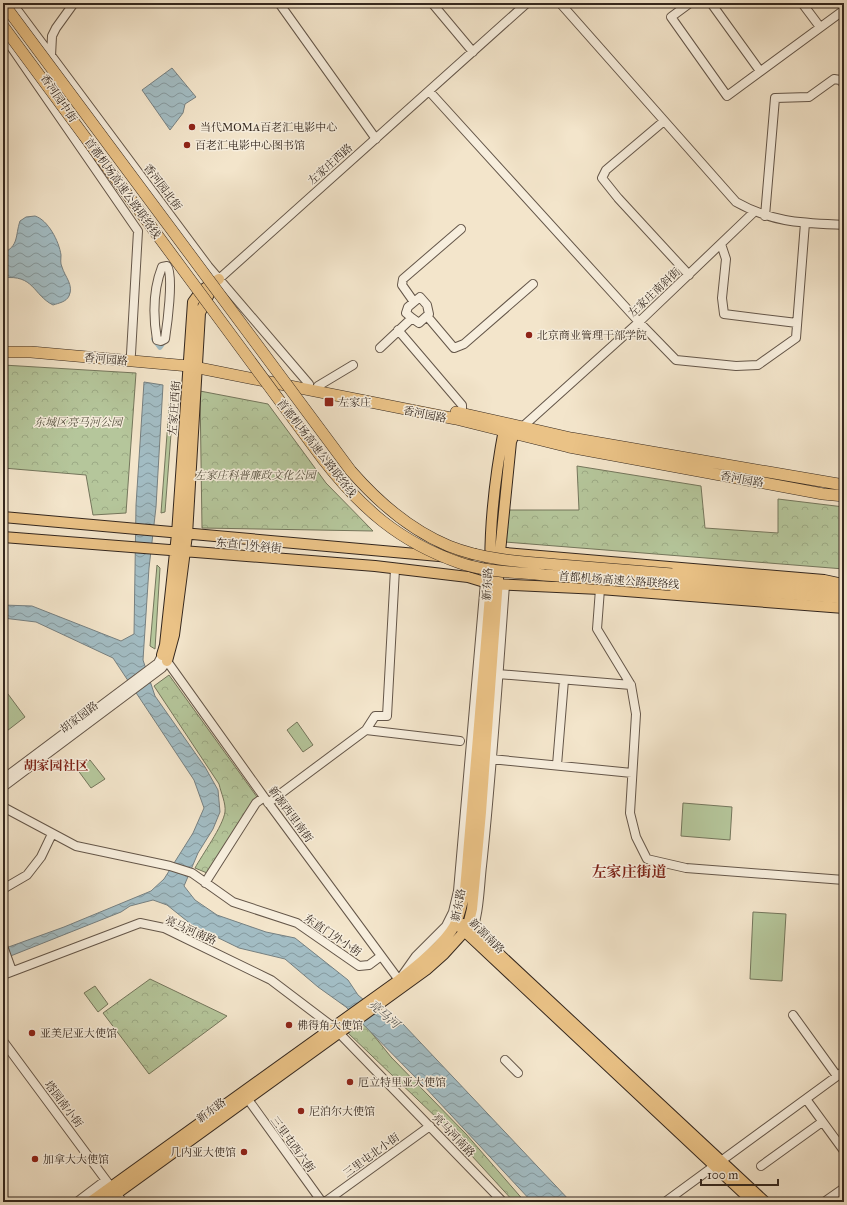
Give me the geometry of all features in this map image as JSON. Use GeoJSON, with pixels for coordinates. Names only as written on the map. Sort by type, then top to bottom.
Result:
{"type":"FeatureCollection","features":[{"type":"Feature","properties":{"kind":"highway"},"geometry":{"type":"LineString","coordinates":[[3,3],[18,21]]}},
{"type":"Feature","properties":{"kind":"highway"},"geometry":{"type":"LineString","coordinates":[[8,3],[18,21]]}},
{"type":"Feature","properties":{"kind":"highway","name":"首都机场高速公路联络线"},"geometry":{"type":"LineString","coordinates":[[18,21],[351,470],[382,503],[424,534],[449,546],[508,561],[844,598]]}},
{"type":"Feature","properties":{"kind":"highway","name":"首都机场高速公路联络线"},"geometry":{"type":"LineString","coordinates":[[3,26],[344,486],[376,516],[408,539],[461,564],[510,572],[844,585]]}},
{"type":"Feature","properties":{"kind":"highway","name":"香河园路"},"geometry":{"type":"LineString","coordinates":[[3,345],[188,363],[313,385],[462,413],[508,429],[575,448],[823,494],[844,496]]}},
{"type":"Feature","properties":{"kind":"highway","name":"香河园路"},"geometry":{"type":"LineString","coordinates":[[3,352],[136,357]]}},
{"type":"Feature","properties":{"kind":"highway","name":"香河园路"},"geometry":{"type":"LineString","coordinates":[[188,363],[508,429],[524,426],[571,438],[844,485]]}},
{"type":"Feature","properties":{"kind":"main road","name":"左家庄西路"},"geometry":{"type":"LineString","coordinates":[[188,363],[204,301],[220,279]]}},
{"type":"Feature","properties":{"kind":"main road","name":"左家庄西街"},"geometry":{"type":"LineString","coordinates":[[179,551],[182,534],[188,363]]}},
{"type":"Feature","properties":{"kind":"main road","name":"新东路"},"geometry":{"type":"LineString","coordinates":[[379,999],[399,980],[421,963],[437,947],[457,922],[465,890],[495,584],[500,552],[511,442],[508,429]]}},
{"type":"Feature","properties":{"kind":"main road","name":"新东路"},"geometry":{"type":"LineString","coordinates":[[105,1202],[114,1191],[379,999],[444,954],[468,930],[475,876],[495,584],[489,552],[508,429]]}},
{"type":"Feature","properties":{"kind":"main road","name":"东直门外斜街"},"geometry":{"type":"LineString","coordinates":[[3,518],[450,557],[500,552],[824,580],[844,585]]}},
{"type":"Feature","properties":{"kind":"main road","name":"东直门外斜街"},"geometry":{"type":"LineString","coordinates":[[3,537],[395,569],[468,577],[495,584],[600,589],[844,608]]}},
{"type":"Feature","properties":{"kind":"main road"},"geometry":{"type":"LineString","coordinates":[[162,662],[174,635],[179,551]]}},
{"type":"Feature","properties":{"kind":"main road","name":"新源南路"},"geometry":{"type":"LineString","coordinates":[[457,922],[468,930],[718,1164],[764,1202]]}},
{"type":"Feature","properties":{"kind":"main road","name":"新东路"},"geometry":{"type":"LineString","coordinates":[[90,1202],[114,1191],[247,1098],[336,1030]]}},
{"type":"Feature","properties":{"kind":"main road","name":"新源南路"},"geometry":{"type":"LineString","coordinates":[[718,1164],[753,1202]]}},
{"type":"Feature","properties":{"kind":"street"},"geometry":{"type":"LineString","coordinates":[[51,56],[54,32],[74,3]]}},
{"type":"Feature","properties":{"kind":"street"},"geometry":{"type":"LineString","coordinates":[[280,3],[376,139]]}},
{"type":"Feature","properties":{"kind":"street","name":"左家庄西路"},"geometry":{"type":"LineString","coordinates":[[220,279],[527,3]]}},
{"type":"Feature","properties":{"kind":"street"},"geometry":{"type":"LineString","coordinates":[[560,3],[736,202],[765,216],[806,223],[844,225]]}},
{"type":"Feature","properties":{"kind":"street"},"geometry":{"type":"LineString","coordinates":[[690,3],[671,17],[727,96],[844,10]]}},
{"type":"Feature","properties":{"kind":"street"},"geometry":{"type":"LineString","coordinates":[[710,3],[760,71]]}},
{"type":"Feature","properties":{"kind":"street"},"geometry":{"type":"LineString","coordinates":[[802,3],[820,27]]}},
{"type":"Feature","properties":{"kind":"street"},"geometry":{"type":"LineString","coordinates":[[433,4],[473,52]]}},
{"type":"Feature","properties":{"kind":"street","name":"香河园北街"},"geometry":{"type":"LineString","coordinates":[[3,8],[14,6],[220,279],[313,385]]}},
{"type":"Feature","properties":{"kind":"street","name":"香河园中街"},"geometry":{"type":"LineString","coordinates":[[3,35],[138,231],[136,357]]}},
{"type":"Feature","properties":{"kind":"street"},"geometry":{"type":"LineString","coordinates":[[765,216],[775,98],[809,98],[834,79],[840,80],[844,84]]}},
{"type":"Feature","properties":{"kind":"street"},"geometry":{"type":"LineString","coordinates":[[430,91],[638,322],[676,360],[736,366],[758,365],[796,338],[806,223]]}},
{"type":"Feature","properties":{"kind":"street"},"geometry":{"type":"LineString","coordinates":[[664,121],[606,170],[602,178],[618,198],[689,274]]}},
{"type":"Feature","properties":{"kind":"street","name":"左家庄南斜街"},"geometry":{"type":"LineString","coordinates":[[524,426],[638,322],[754,212]]}},
{"type":"Feature","properties":{"kind":"street"},"geometry":{"type":"LineString","coordinates":[[414,302],[402,285],[403,279],[461,229]]}},
{"type":"Feature","properties":{"kind":"street"},"geometry":{"type":"LineString","coordinates":[[721,244],[726,259],[722,298],[724,314],[797,323]]}},
{"type":"Feature","properties":{"kind":"street"},"geometry":{"type":"LineString","coordinates":[[167,266],[169,269],[170,285],[167,322],[164,339],[161,341],[157,340],[155,320],[156,282],[162,267],[167,266]]}},
{"type":"Feature","properties":{"kind":"street"},"geometry":{"type":"LineString","coordinates":[[427,316],[454,348],[464,344],[533,284]]}},
{"type":"Feature","properties":{"kind":"street"},"geometry":{"type":"LineString","coordinates":[[420,297],[427,305],[429,314],[427,316],[419,323],[406,313],[408,307],[420,297]]}},
{"type":"Feature","properties":{"kind":"street"},"geometry":{"type":"LineString","coordinates":[[380,348],[412,318]]}},
{"type":"Feature","properties":{"kind":"street"},"geometry":{"type":"LineString","coordinates":[[398,330],[462,405],[462,413]]}},
{"type":"Feature","properties":{"kind":"street"},"geometry":{"type":"LineString","coordinates":[[313,385],[353,365]]}},
{"type":"Feature","properties":{"kind":"street"},"geometry":{"type":"LineString","coordinates":[[205,883],[256,803],[266,800],[366,730],[374,716],[387,716],[395,569]]}},
{"type":"Feature","properties":{"kind":"street"},"geometry":{"type":"LineString","coordinates":[[468,930],[483,854],[498,674],[495,584]]}},
{"type":"Feature","properties":{"kind":"street"},"geometry":{"type":"LineString","coordinates":[[399,980],[416,956],[446,926],[453,912],[458,891],[495,584]]}},
{"type":"Feature","properties":{"kind":"street"},"geometry":{"type":"LineString","coordinates":[[600,589],[597,629],[632,685],[636,714],[630,813],[636,837],[647,859],[686,868],[844,880]]}},
{"type":"Feature","properties":{"kind":"street","name":"胡家园路"},"geometry":{"type":"LineString","coordinates":[[3,787],[162,662]]}},
{"type":"Feature","properties":{"kind":"street","name":"新源西里南街"},"geometry":{"type":"LineString","coordinates":[[162,662],[399,980]]}},
{"type":"Feature","properties":{"kind":"street"},"geometry":{"type":"LineString","coordinates":[[498,674],[632,685]]}},
{"type":"Feature","properties":{"kind":"street"},"geometry":{"type":"LineString","coordinates":[[557,764],[564,680]]}},
{"type":"Feature","properties":{"kind":"street","name":"胡家园路"},"geometry":{"type":"LineString","coordinates":[[3,779],[127,691]]}},
{"type":"Feature","properties":{"kind":"street"},"geometry":{"type":"LineString","coordinates":[[366,730],[460,741]]}},
{"type":"Feature","properties":{"kind":"street"},"geometry":{"type":"LineString","coordinates":[[491,757],[632,772]]}},
{"type":"Feature","properties":{"kind":"street"},"geometry":{"type":"LineString","coordinates":[[3,807],[52,834],[40,857],[27,875],[3,890]]}},
{"type":"Feature","properties":{"kind":"street","name":"东直门外小街"},"geometry":{"type":"LineString","coordinates":[[52,834],[76,846],[170,866],[192,873],[232,902],[296,923],[359,966],[369,965],[381,956]]}},
{"type":"Feature","properties":{"kind":"street","name":"亮马河南路"},"geometry":{"type":"LineString","coordinates":[[3,975],[11,967],[140,924],[164,928],[271,980],[336,1030],[503,1202]]}},
{"type":"Feature","properties":{"kind":"street"},"geometry":{"type":"LineString","coordinates":[[3,946],[11,967]]}},
{"type":"Feature","properties":{"kind":"street"},"geometry":{"type":"LineString","coordinates":[[665,1202],[841,1074],[793,1015]]}},
{"type":"Feature","properties":{"kind":"street","name":"塔园南小街"},"geometry":{"type":"LineString","coordinates":[[3,1041],[114,1191]]}},
{"type":"Feature","properties":{"kind":"street"},"geometry":{"type":"LineString","coordinates":[[505,1060],[518,1073]]}},
{"type":"Feature","properties":{"kind":"street","name":"三里屯西六街"},"geometry":{"type":"LineString","coordinates":[[247,1098],[322,1202]]}},
{"type":"Feature","properties":{"kind":"street"},"geometry":{"type":"LineString","coordinates":[[806,1099],[844,1151]]}},
{"type":"Feature","properties":{"kind":"street"},"geometry":{"type":"LineString","coordinates":[[761,1166],[822,1122]]}},
{"type":"Feature","properties":{"kind":"street","name":"三里屯北小街"},"geometry":{"type":"LineString","coordinates":[[325,1202],[430,1126]]}},
{"type":"Feature","properties":{"kind":"street"},"geometry":{"type":"LineString","coordinates":[[824,1202],[844,1188]]}},
{"type":"Feature","properties":{"kind":"street","name":"新东路"},"geometry":{"type":"LineString","coordinates":[[77,1202],[114,1191]]}},
{"type":"Feature","properties":{"kind":"green space","name":"东城区亮马河公园"},"geometry":{"type":"Polygon","coordinates":[[[3,365],[136,373],[126,513],[93,515],[86,475],[3,468],[3,365]]]}},
{"type":"Feature","properties":{"kind":"green space","name":"左家庄科普廉政文化公园"},"geometry":{"type":"Polygon","coordinates":[[[200,391],[268,404],[326,483],[373,531],[202,528],[200,391]]]}},
{"type":"Feature","properties":{"kind":"green space"},"geometry":{"type":"Polygon","coordinates":[[[170,395],[174,395],[165,512],[161,513],[170,395]]]}},
{"type":"Feature","properties":{"kind":"green space"},"geometry":{"type":"Polygon","coordinates":[[[577,466],[701,486],[705,528],[778,533],[778,499],[844,507],[844,569],[505,542],[509,510],[579,510],[577,466]]]}},
{"type":"Feature","properties":{"kind":"green space"},"geometry":{"type":"Polygon","coordinates":[[[157,565],[160,568],[155,649],[150,646],[157,565]]]}},
{"type":"Feature","properties":{"kind":"green space"},"geometry":{"type":"Polygon","coordinates":[[[169,675],[257,797],[207,873],[195,868],[220,825],[225,812],[225,805],[219,784],[154,686],[169,675]]]}},
{"type":"Feature","properties":{"kind":"green space"},"geometry":{"type":"Polygon","coordinates":[[[5,690],[25,717],[3,734],[3,691],[5,690]]]}},
{"type":"Feature","properties":{"kind":"green space"},"geometry":{"type":"Polygon","coordinates":[[[297,722],[313,745],[303,752],[287,730],[297,722]]]}},
{"type":"Feature","properties":{"kind":"green space"},"geometry":{"type":"Polygon","coordinates":[[[90,760],[105,779],[91,788],[77,769],[90,760]]]}},
{"type":"Feature","properties":{"kind":"green space"},"geometry":{"type":"Polygon","coordinates":[[[683,803],[732,807],[730,840],[681,836],[683,803]]]}},
{"type":"Feature","properties":{"kind":"green space"},"geometry":{"type":"Polygon","coordinates":[[[753,912],[786,914],[782,981],[750,979],[753,912]]]}},
{"type":"Feature","properties":{"kind":"green space"},"geometry":{"type":"Polygon","coordinates":[[[150,979],[227,1016],[149,1074],[103,1013],[150,979]]]}},
{"type":"Feature","properties":{"kind":"green space"},"geometry":{"type":"Polygon","coordinates":[[[95,986],[108,1004],[98,1012],[84,993],[95,986]]]}},
{"type":"Feature","properties":{"kind":"green space"},"geometry":{"type":"Polygon","coordinates":[[[362,1021],[391,1057],[466,1134],[525,1202],[514,1202],[440,1121],[348,1033],[362,1021]]]}},
{"type":"Feature","properties":{"kind":"water"},"geometry":{"type":"Polygon","coordinates":[[[172,68],[196,97],[185,104],[183,113],[170,130],[142,90],[172,68]]]}},
{"type":"Feature","properties":{"kind":"water"},"geometry":{"type":"Polygon","coordinates":[[[35,216],[40,218],[52,232],[60,249],[61,266],[70,285],[68,298],[53,305],[46,301],[27,282],[21,279],[3,278],[3,253],[14,244],[20,221],[26,217],[35,216]]]}},
{"type":"Feature","properties":{"kind":"water"},"geometry":{"type":"Polygon","coordinates":[[[144,382],[163,385],[156,507],[149,568],[143,660],[155,696],[205,767],[218,790],[220,812],[213,829],[198,853],[184,886],[195,900],[217,915],[266,932],[295,938],[348,980],[358,995],[382,1015],[403,1024],[571,1202],[532,1202],[423,1085],[346,1007],[318,987],[285,959],[239,948],[192,925],[167,905],[153,900],[130,906],[121,912],[3,959],[3,949],[64,927],[151,891],[164,879],[193,833],[204,808],[194,780],[113,658],[36,622],[3,618],[3,605],[32,606],[121,641],[134,634],[136,505],[144,382]]]}},
{"type":"Feature","properties":{"kind":"pier"},"geometry":{"type":"Polygon","coordinates":[[[3,11],[159,221],[177,278],[145,234],[142,220],[3,33],[3,11]]]}},
{"type":"Feature","properties":{"kind":"waterway"},"geometry":{"type":"LineString","coordinates":[[154,339],[160,347],[165,340]]}},
{"type":"Feature","properties":{"kind":"place","name":"当代MOMA百老汇电影中心"},"geometry":{"type":"Point","coordinates":[192,127]}},
{"type":"Feature","properties":{"kind":"place","name":"百老汇电影中心图书馆"},"geometry":{"type":"Point","coordinates":[187,145]}},
{"type":"Feature","properties":{"kind":"place","name":"北京商业管理干部学院"},"geometry":{"type":"Point","coordinates":[529,335]}},
{"type":"Feature","properties":{"kind":"place","name":"左家庄"},"geometry":{"type":"Point","coordinates":[329,402]}},
{"type":"Feature","properties":{"kind":"place","name":"佛得角大使馆"},"geometry":{"type":"Point","coordinates":[289,1025]}},
{"type":"Feature","properties":{"kind":"place","name":"亚美尼亚大使馆"},"geometry":{"type":"Point","coordinates":[32,1033]}},
{"type":"Feature","properties":{"kind":"place","name":"厄立特里亚大使馆"},"geometry":{"type":"Point","coordinates":[350,1082]}},
{"type":"Feature","properties":{"kind":"place","name":"尼泊尔大使馆"},"geometry":{"type":"Point","coordinates":[301,1111]}},
{"type":"Feature","properties":{"kind":"place","name":"几内亚大使馆"},"geometry":{"type":"Point","coordinates":[244,1152]}},
{"type":"Feature","properties":{"kind":"place","name":"加拿大大使馆"},"geometry":{"type":"Point","coordinates":[35,1159]}},
{"type":"Feature","properties":{"kind":"district","name":"胡家园社区"},"geometry":{"type":"Point","coordinates":[56,765]}},
{"type":"Feature","properties":{"kind":"district","name":"左家庄街道"},"geometry":{"type":"Point","coordinates":[629,872]}},
{"type":"Feature","properties":{"kind":"water label","name":"亮马河"},"geometry":{"type":"Point","coordinates":[384,1014]}}]}
